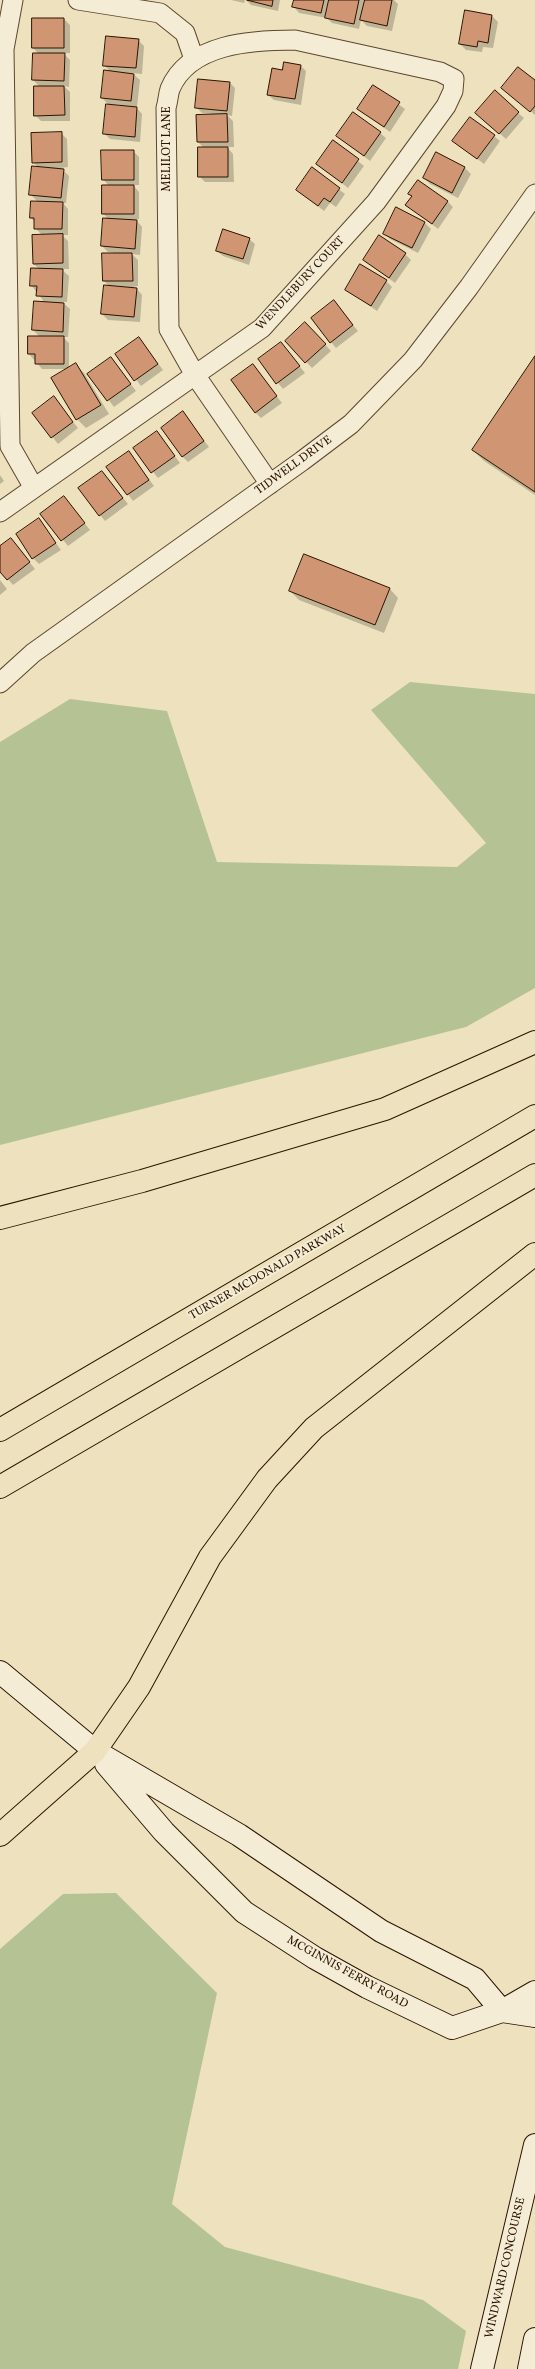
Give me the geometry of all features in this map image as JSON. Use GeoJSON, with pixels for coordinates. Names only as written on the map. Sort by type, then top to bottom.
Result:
{"type":"FeatureCollection","features":[{"type":"Feature","properties":{"kind":"highway"},"geometry":{"type":"LineString","coordinates":[[0,1218],[142,1181],[385,1109],[535,1042]]}},
{"type":"Feature","properties":{"kind":"highway","name":"TURNER MCDONALD PARKWAY"},"geometry":{"type":"LineString","coordinates":[[0,1430],[535,1116]]}},
{"type":"Feature","properties":{"kind":"highway"},"geometry":{"type":"LineString","coordinates":[[0,1487],[535,1175]]}},
{"type":"Feature","properties":{"kind":"highway"},"geometry":{"type":"LineString","coordinates":[[0,1835],[95,1751],[139,1686],[210,1557],[267,1479],[314,1428],[535,1254]]}},
{"type":"Feature","properties":{"kind":"main road","name":"MCGINNIS FERRY ROAD"},"geometry":{"type":"LineString","coordinates":[[0,1672],[95,1751],[239,1835],[381,1930],[475,1979],[502,2011]]}},
{"type":"Feature","properties":{"kind":"main road","name":"MCGINNIS FERRY ROAD"},"geometry":{"type":"LineString","coordinates":[[95,1751],[164,1832],[244,1912],[263,1926],[315,1958],[367,1987],[452,2028],[502,2011],[535,2016]]}},
{"type":"Feature","properties":{"kind":"main road"},"geometry":{"type":"LineString","coordinates":[[502,2011],[535,1992]]}},
{"type":"Feature","properties":{"kind":"main road","name":"WINDWARD CONCOURSE"},"geometry":{"type":"LineString","coordinates":[[482,2369],[535,2145]]}},
{"type":"Feature","properties":{"kind":"main road"},"geometry":{"type":"LineString","coordinates":[[529,2369],[535,2339]]}},
{"type":"Feature","properties":{"kind":"street"},"geometry":{"type":"LineString","coordinates":[[13,0],[4,49],[10,446],[34,488]]}},
{"type":"Feature","properties":{"kind":"street"},"geometry":{"type":"LineString","coordinates":[[78,0],[160,13],[185,33],[194,59]]}},
{"type":"Feature","properties":{"kind":"street","name":"MELILOT LANE"},"geometry":{"type":"LineString","coordinates":[[270,484],[195,375],[169,329],[166,108],[170,90],[179,75],[194,59],[250,41],[296,40],[440,72],[454,79]]}},
{"type":"Feature","properties":{"kind":"street","name":"WENDLEBURY COURT"},"geometry":{"type":"LineString","coordinates":[[0,512],[262,328],[327,258],[376,202],[446,106],[453,91],[454,79]]}},
{"type":"Feature","properties":{"kind":"street","name":"TIDWELL DRIVE"},"geometry":{"type":"LineString","coordinates":[[0,683],[33,653],[270,484],[351,424],[413,360],[469,287],[535,194]]}},
{"type":"Feature","properties":{"kind":"green space"},"geometry":{"type":"Polygon","coordinates":[[[410,682],[535,694],[535,988],[466,1027],[0,1145],[0,742],[70,699],[167,711],[217,862],[457,867],[486,843],[371,710],[410,682]]]}},
{"type":"Feature","properties":{"kind":"green space"},"geometry":{"type":"Polygon","coordinates":[[[116,1893],[217,1993],[172,2204],[225,2247],[423,2300],[466,2331],[458,2369],[0,2369],[0,1949],[63,1894],[116,1893]]]}},
{"type":"Feature","properties":{"kind":"building"},"geometry":{"type":"Polygon","coordinates":[[[247,0],[273,0],[272,6],[247,0]]]}},
{"type":"Feature","properties":{"kind":"building"},"geometry":{"type":"Polygon","coordinates":[[[294,0],[324,0],[321,13],[292,7],[294,0]]]}},
{"type":"Feature","properties":{"kind":"building"},"geometry":{"type":"Polygon","coordinates":[[[329,0],[359,0],[354,24],[325,18],[329,0]]]}},
{"type":"Feature","properties":{"kind":"building"},"geometry":{"type":"Polygon","coordinates":[[[365,0],[392,0],[387,26],[360,20],[365,0]]]}},
{"type":"Feature","properties":{"kind":"building"},"geometry":{"type":"Polygon","coordinates":[[[465,10],[492,15],[488,43],[478,41],[477,47],[459,44],[465,10]]]}},
{"type":"Feature","properties":{"kind":"building"},"geometry":{"type":"Polygon","coordinates":[[[32,18],[64,18],[64,48],[32,48],[32,18]]]}},
{"type":"Feature","properties":{"kind":"building"},"geometry":{"type":"Polygon","coordinates":[[[106,36],[139,39],[136,68],[103,66],[106,36]]]}},
{"type":"Feature","properties":{"kind":"building"},"geometry":{"type":"Polygon","coordinates":[[[33,53],[65,53],[64,81],[32,80],[33,53]]]}},
{"type":"Feature","properties":{"kind":"building"},"geometry":{"type":"Polygon","coordinates":[[[284,62],[301,65],[295,99],[267,95],[272,68],[282,70],[284,62]]]}},
{"type":"Feature","properties":{"kind":"building"},"geometry":{"type":"Polygon","coordinates":[[[518,67],[535,80],[535,106],[530,112],[501,88],[518,67]]]}},
{"type":"Feature","properties":{"kind":"building"},"geometry":{"type":"Polygon","coordinates":[[[104,70],[134,74],[131,101],[101,98],[104,70]]]}},
{"type":"Feature","properties":{"kind":"building"},"geometry":{"type":"Polygon","coordinates":[[[198,79],[230,82],[227,111],[195,108],[198,79]]]}},
{"type":"Feature","properties":{"kind":"building"},"geometry":{"type":"Polygon","coordinates":[[[373,85],[400,102],[384,127],[357,109],[373,85]]]}},
{"type":"Feature","properties":{"kind":"building"},"geometry":{"type":"Polygon","coordinates":[[[34,86],[64,86],[65,115],[34,116],[34,86]]]}},
{"type":"Feature","properties":{"kind":"building"},"geometry":{"type":"Polygon","coordinates":[[[495,90],[519,112],[499,134],[475,113],[495,90]]]}},
{"type":"Feature","properties":{"kind":"building"},"geometry":{"type":"Polygon","coordinates":[[[106,104],[137,107],[135,137],[103,134],[106,104]]]}},
{"type":"Feature","properties":{"kind":"building"},"geometry":{"type":"Polygon","coordinates":[[[353,112],[381,132],[364,156],[336,136],[353,112]]]}},
{"type":"Feature","properties":{"kind":"building"},"geometry":{"type":"Polygon","coordinates":[[[227,114],[228,142],[197,142],[196,115],[227,114]]]}},
{"type":"Feature","properties":{"kind":"building"},"geometry":{"type":"Polygon","coordinates":[[[470,117],[495,135],[477,159],[452,141],[470,117]]]}},
{"type":"Feature","properties":{"kind":"building"},"geometry":{"type":"Polygon","coordinates":[[[62,132],[62,162],[32,163],[31,133],[62,132]]]}},
{"type":"Feature","properties":{"kind":"building"},"geometry":{"type":"Polygon","coordinates":[[[333,140],[359,159],[342,183],[316,164],[333,140]]]}},
{"type":"Feature","properties":{"kind":"building"},"geometry":{"type":"Polygon","coordinates":[[[198,147],[228,147],[228,177],[198,177],[198,147]]]}},
{"type":"Feature","properties":{"kind":"building"},"geometry":{"type":"Polygon","coordinates":[[[101,150],[134,150],[134,180],[102,180],[101,150]]]}},
{"type":"Feature","properties":{"kind":"building"},"geometry":{"type":"Polygon","coordinates":[[[436,152],[465,167],[452,193],[423,178],[436,152]]]}},
{"type":"Feature","properties":{"kind":"building"},"geometry":{"type":"Polygon","coordinates":[[[32,166],[64,169],[61,198],[29,195],[32,166]]]}},
{"type":"Feature","properties":{"kind":"building"},"geometry":{"type":"Polygon","coordinates":[[[312,167],[340,188],[330,202],[324,198],[318,206],[296,190],[312,167]]]}},
{"type":"Feature","properties":{"kind":"building"},"geometry":{"type":"Polygon","coordinates":[[[418,180],[448,201],[432,224],[405,205],[412,196],[408,194],[418,180]]]}},
{"type":"Feature","properties":{"kind":"building"},"geometry":{"type":"Polygon","coordinates":[[[102,185],[134,185],[134,214],[102,214],[102,185]]]}},
{"type":"Feature","properties":{"kind":"building"},"geometry":{"type":"Polygon","coordinates":[[[31,201],[63,202],[62,229],[34,229],[34,218],[30,218],[31,201]]]}},
{"type":"Feature","properties":{"kind":"building"},"geometry":{"type":"Polygon","coordinates":[[[396,207],[425,222],[412,248],[383,234],[396,207]]]}},
{"type":"Feature","properties":{"kind":"building"},"geometry":{"type":"Polygon","coordinates":[[[103,218],[137,220],[135,249],[101,246],[103,218]]]}},
{"type":"Feature","properties":{"kind":"building"},"geometry":{"type":"Polygon","coordinates":[[[223,229],[250,238],[243,259],[216,251],[223,229]]]}},
{"type":"Feature","properties":{"kind":"building"},"geometry":{"type":"Polygon","coordinates":[[[63,234],[63,263],[33,264],[32,235],[63,234]]]}},
{"type":"Feature","properties":{"kind":"building"},"geometry":{"type":"Polygon","coordinates":[[[379,235],[406,253],[389,278],[363,260],[379,235]]]}},
{"type":"Feature","properties":{"kind":"building"},"geometry":{"type":"Polygon","coordinates":[[[102,253],[132,253],[133,281],[103,281],[102,253]]]}},
{"type":"Feature","properties":{"kind":"building"},"geometry":{"type":"Polygon","coordinates":[[[360,264],[387,280],[371,306],[345,290],[360,264]]]}},
{"type":"Feature","properties":{"kind":"building"},"geometry":{"type":"Polygon","coordinates":[[[31,268],[63,269],[62,297],[36,296],[37,286],[30,286],[31,268]]]}},
{"type":"Feature","properties":{"kind":"building"},"geometry":{"type":"Polygon","coordinates":[[[104,285],[137,288],[134,317],[101,314],[104,285]]]}},
{"type":"Feature","properties":{"kind":"building"},"geometry":{"type":"Polygon","coordinates":[[[334,300],[353,325],[330,343],[311,318],[334,300]]]}},
{"type":"Feature","properties":{"kind":"building"},"geometry":{"type":"Polygon","coordinates":[[[34,301],[64,303],[63,332],[32,330],[34,301]]]}},
{"type":"Feature","properties":{"kind":"building"},"geometry":{"type":"Polygon","coordinates":[[[305,322],[326,344],[305,363],[285,341],[305,322]]]}},
{"type":"Feature","properties":{"kind":"building"},"geometry":{"type":"Polygon","coordinates":[[[28,336],[64,336],[64,364],[35,364],[35,354],[28,354],[28,336]]]}},
{"type":"Feature","properties":{"kind":"building"},"geometry":{"type":"Polygon","coordinates":[[[139,337],[158,364],[134,381],[115,354],[139,337]]]}},
{"type":"Feature","properties":{"kind":"building"},"geometry":{"type":"Polygon","coordinates":[[[281,342],[300,366],[276,384],[258,359],[281,342]]]}},
{"type":"Feature","properties":{"kind":"building"},"geometry":{"type":"Polygon","coordinates":[[[535,356],[535,492],[472,450],[535,356]]]}},
{"type":"Feature","properties":{"kind":"building"},"geometry":{"type":"Polygon","coordinates":[[[111,357],[131,384],[107,401],[87,374],[111,357]]]}},
{"type":"Feature","properties":{"kind":"building"},"geometry":{"type":"Polygon","coordinates":[[[76,363],[101,405],[76,420],[51,378],[76,363]]]}},
{"type":"Feature","properties":{"kind":"building"},"geometry":{"type":"Polygon","coordinates":[[[253,364],[277,396],[255,413],[231,380],[253,364]]]}},
{"type":"Feature","properties":{"kind":"building"},"geometry":{"type":"Polygon","coordinates":[[[54,396],[73,422],[51,438],[32,413],[54,396]]]}},
{"type":"Feature","properties":{"kind":"building"},"geometry":{"type":"Polygon","coordinates":[[[183,411],[204,441],[182,457],[161,428],[183,411]]]}},
{"type":"Feature","properties":{"kind":"building"},"geometry":{"type":"Polygon","coordinates":[[[157,431],[175,456],[151,473],[133,448],[157,431]]]}},
{"type":"Feature","properties":{"kind":"building"},"geometry":{"type":"Polygon","coordinates":[[[129,451],[149,480],[127,495],[106,467],[129,451]]]}},
{"type":"Feature","properties":{"kind":"building"},"geometry":{"type":"Polygon","coordinates":[[[102,471],[123,498],[99,516],[78,488],[102,471]]]}},
{"type":"Feature","properties":{"kind":"building"},"geometry":{"type":"Polygon","coordinates":[[[64,496],[85,523],[61,541],[40,514],[64,496]]]}},
{"type":"Feature","properties":{"kind":"building"},"geometry":{"type":"Polygon","coordinates":[[[39,518],[56,543],[32,559],[16,534],[39,518]]]}},
{"type":"Feature","properties":{"kind":"building"},"geometry":{"type":"Polygon","coordinates":[[[11,538],[30,562],[7,580],[0,572],[0,546],[11,538]]]}},
{"type":"Feature","properties":{"kind":"building"},"geometry":{"type":"Polygon","coordinates":[[[304,554],[390,588],[375,625],[289,591],[304,554]]]}}]}
